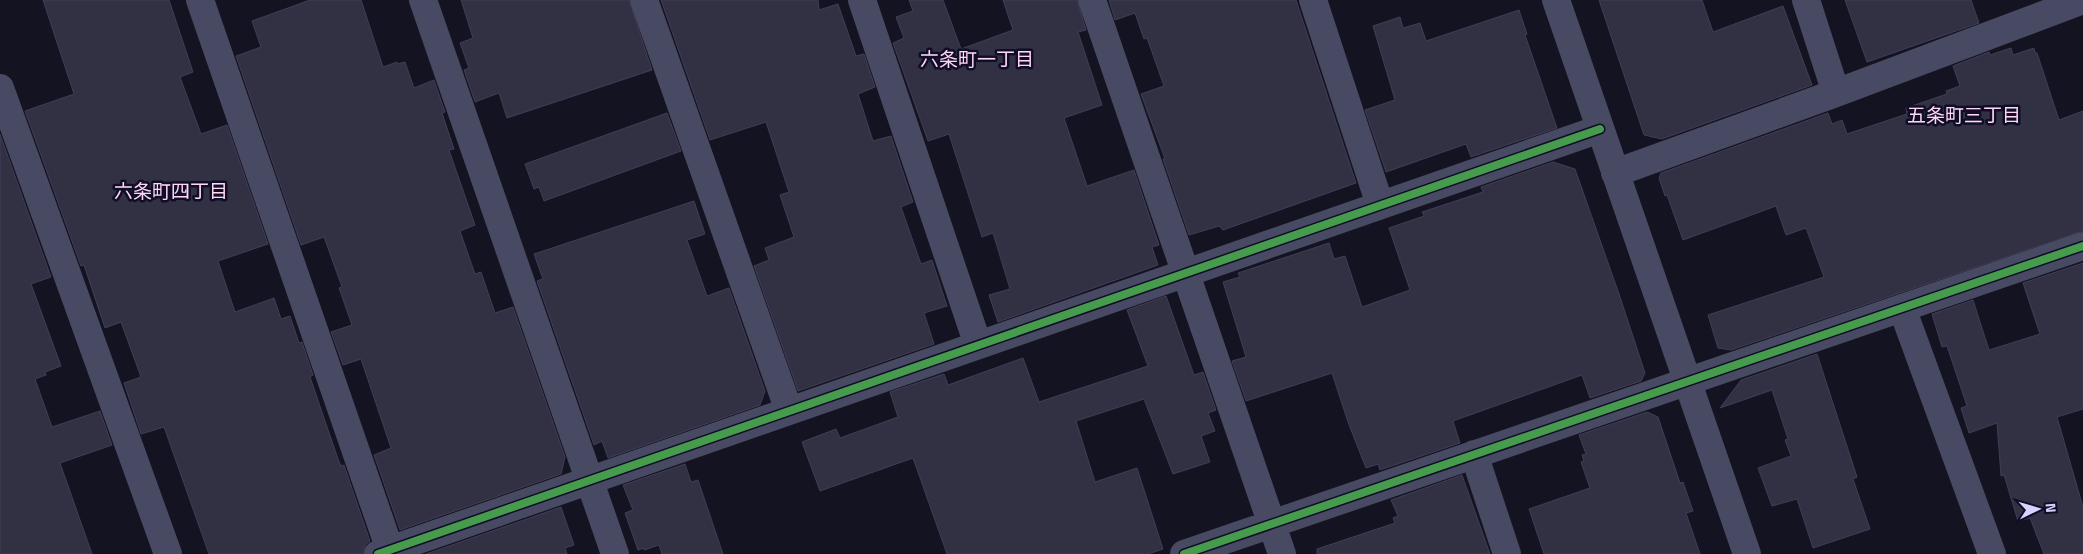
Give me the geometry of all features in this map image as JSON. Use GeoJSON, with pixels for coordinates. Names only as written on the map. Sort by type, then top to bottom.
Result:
{"type":"FeatureCollection","features":[{"type":"Feature","properties":{"kind":"street"},"geometry":{"type":"LineString","coordinates":[[200,0],[384,552],[1600,129]]}},
{"type":"Feature","properties":{"kind":"street"},"geometry":{"type":"LineString","coordinates":[[423,0],[615,554]]}},
{"type":"Feature","properties":{"kind":"street"},"geometry":{"type":"LineString","coordinates":[[644,0],[789,411]]}},
{"type":"Feature","properties":{"kind":"street"},"geometry":{"type":"LineString","coordinates":[[862,0],[978,345]]}},
{"type":"Feature","properties":{"kind":"street"},"geometry":{"type":"LineString","coordinates":[[1092,0],[1282,554]]}},
{"type":"Feature","properties":{"kind":"street"},"geometry":{"type":"LineString","coordinates":[[1313,0],[1380,205]]}},
{"type":"Feature","properties":{"kind":"street"},"geometry":{"type":"LineString","coordinates":[[1556,0],[1747,554]]}},
{"type":"Feature","properties":{"kind":"street"},"geometry":{"type":"LineString","coordinates":[[1806,0],[1836,93]]}},
{"type":"Feature","properties":{"kind":"street"},"geometry":{"type":"LineString","coordinates":[[1615,173],[1836,93],[2083,0]]}},
{"type":"Feature","properties":{"kind":"street"},"geometry":{"type":"LineString","coordinates":[[0,88],[168,554]]}},
{"type":"Feature","properties":{"kind":"street"},"geometry":{"type":"LineString","coordinates":[[1184,554],[2083,246]]}},
{"type":"Feature","properties":{"kind":"street"},"geometry":{"type":"LineString","coordinates":[[1902,308],[1992,554]]}},
{"type":"Feature","properties":{"kind":"street"},"geometry":{"type":"LineString","coordinates":[[1474,454],[1507,554]]}},
{"type":"Feature","properties":{"kind":"building"},"geometry":{"type":"Polygon","coordinates":[[[43,0],[169,0],[193,72],[180,77],[201,134],[227,125],[268,244],[218,261],[235,312],[274,298],[281,319],[290,316],[299,343],[302,342],[313,375],[310,377],[338,459],[341,466],[344,465],[370,541],[366,544],[363,554],[209,554],[164,427],[141,434],[124,383],[141,377],[121,322],[105,328],[84,265],[81,266],[25,111],[74,94],[43,0]]]}},
{"type":"Feature","properties":{"kind":"building"},"geometry":{"type":"Polygon","coordinates":[[[310,0],[361,0],[383,67],[397,62],[397,64],[405,62],[414,88],[434,80],[445,112],[442,113],[454,149],[449,150],[475,225],[460,231],[475,274],[481,272],[495,313],[513,307],[565,457],[561,474],[400,530],[374,455],[391,448],[361,359],[343,365],[331,332],[352,325],[339,288],[342,287],[324,237],[301,245],[236,56],[261,47],[252,21],[310,0]]]}},
{"type":"Feature","properties":{"kind":"building"},"geometry":{"type":"Polygon","coordinates":[[[461,0],[629,0],[652,70],[507,118],[499,93],[475,102],[464,70],[469,68],[460,43],[473,38],[461,0]]]}},
{"type":"Feature","properties":{"kind":"building"},"geometry":{"type":"Polygon","coordinates":[[[661,0],[818,0],[819,10],[838,4],[856,56],[864,54],[875,87],[858,94],[873,141],[891,136],[913,202],[901,207],[921,264],[932,260],[947,306],[924,313],[934,344],[798,391],[754,266],[769,260],[765,248],[794,237],[780,195],[789,192],[766,122],[710,140],[661,0]]]}},
{"type":"Feature","properties":{"kind":"building"},"geometry":{"type":"Polygon","coordinates":[[[909,0],[943,0],[961,49],[1013,30],[1003,0],[1077,0],[1086,30],[1078,32],[1102,105],[1064,118],[1087,186],[1134,170],[1159,245],[1152,247],[1158,265],[998,322],[989,295],[1010,289],[993,233],[982,237],[949,134],[928,141],[893,43],[904,38],[896,17],[913,11],[909,0]]]}},
{"type":"Feature","properties":{"kind":"building"},"geometry":{"type":"Polygon","coordinates":[[[1109,0],[1296,0],[1356,183],[1223,230],[1219,226],[1189,235],[1163,159],[1165,159],[1141,94],[1164,86],[1147,38],[1144,39],[1135,13],[1115,20],[1109,0]]]}},
{"type":"Feature","properties":{"kind":"building"},"geometry":{"type":"Polygon","coordinates":[[[1599,0],[1702,0],[1713,32],[1783,6],[1812,85],[1662,139],[1644,135],[1599,0]]]}},
{"type":"Feature","properties":{"kind":"building"},"geometry":{"type":"Polygon","coordinates":[[[1845,0],[1971,0],[1979,23],[1867,62],[1845,0]]]}},
{"type":"Feature","properties":{"kind":"building"},"geometry":{"type":"Polygon","coordinates":[[[1519,10],[1527,34],[1525,35],[1557,128],[1471,157],[1466,144],[1386,172],[1365,110],[1395,100],[1373,26],[1400,17],[1403,28],[1420,23],[1426,41],[1519,10]]]}},
{"type":"Feature","properties":{"kind":"building"},"geometry":{"type":"Polygon","coordinates":[[[2011,48],[2013,55],[2034,48],[2059,120],[2083,111],[2083,231],[1731,350],[1718,348],[1708,315],[1824,277],[1806,228],[1786,235],[1776,206],[1683,240],[1659,178],[1661,173],[1828,113],[1832,124],[1842,120],[1847,134],[1907,114],[1906,108],[1947,94],[1946,91],[1960,86],[1953,66],[1989,52],[1990,55],[2011,48]]]}},
{"type":"Feature","properties":{"kind":"building"},"geometry":{"type":"Polygon","coordinates":[[[667,113],[681,151],[544,201],[539,187],[534,189],[525,164],[667,113]]]}},
{"type":"Feature","properties":{"kind":"building"},"geometry":{"type":"Polygon","coordinates":[[[0,134],[51,277],[31,284],[61,366],[45,372],[46,375],[35,379],[52,427],[100,411],[112,445],[60,463],[92,554],[0,554],[0,134]]]}},
{"type":"Feature","properties":{"kind":"building"},"geometry":{"type":"Polygon","coordinates":[[[1553,162],[1575,169],[1645,373],[1641,381],[1590,398],[1582,375],[1453,421],[1460,443],[1380,470],[1378,464],[1366,468],[1332,373],[1246,401],[1232,361],[1246,357],[1223,282],[1240,277],[1238,273],[1329,243],[1334,259],[1345,256],[1362,307],[1410,290],[1389,228],[1424,216],[1422,212],[1483,192],[1481,187],[1553,162]]]}},
{"type":"Feature","properties":{"kind":"building"},"geometry":{"type":"Polygon","coordinates":[[[694,201],[705,234],[687,240],[707,296],[729,288],[765,391],[760,405],[608,458],[602,441],[594,445],[537,281],[543,279],[534,254],[694,201]]]}},
{"type":"Feature","properties":{"kind":"building"},"geometry":{"type":"Polygon","coordinates":[[[2083,263],[2083,409],[2057,417],[2083,507],[2083,554],[2044,554],[2030,518],[2018,521],[2004,475],[2001,476],[1997,423],[1969,433],[1961,408],[1967,406],[1947,346],[1942,347],[1932,314],[1973,300],[1989,350],[2040,334],[2023,283],[2083,263]]]}},
{"type":"Feature","properties":{"kind":"building"},"geometry":{"type":"Polygon","coordinates":[[[1166,296],[1194,375],[1203,372],[1216,410],[1208,413],[1215,431],[1201,436],[1210,462],[1173,474],[1144,399],[1076,421],[1095,482],[1137,468],[1163,549],[1148,554],[947,554],[913,458],[820,491],[802,442],[836,429],[840,438],[898,417],[890,392],[944,374],[948,385],[1023,358],[1039,402],[1148,366],[1127,310],[1166,296]]]}},
{"type":"Feature","properties":{"kind":"building"},"geometry":{"type":"Polygon","coordinates":[[[1817,354],[1857,477],[1853,479],[1870,529],[1813,548],[1797,499],[1772,506],[1758,468],[1791,456],[1785,440],[1788,439],[1772,390],[1720,408],[1741,380],[1817,354]]]}},
{"type":"Feature","properties":{"kind":"building"},"geometry":{"type":"Polygon","coordinates":[[[1647,412],[1658,417],[1680,483],[1683,482],[1693,511],[1686,513],[1700,554],[1544,554],[1529,509],[1590,488],[1581,462],[1584,461],[1582,455],[1586,454],[1579,435],[1647,412]]]}},
{"type":"Feature","properties":{"kind":"building"},"geometry":{"type":"Polygon","coordinates":[[[685,464],[691,482],[698,480],[723,554],[662,554],[659,545],[638,550],[625,513],[633,510],[623,485],[685,464]]]}},
{"type":"Feature","properties":{"kind":"building"},"geometry":{"type":"Polygon","coordinates":[[[1462,475],[1490,554],[1317,554],[1317,549],[1395,523],[1393,518],[1398,516],[1391,500],[1462,475]]]}},
{"type":"Feature","properties":{"kind":"building"},"geometry":{"type":"Polygon","coordinates":[[[561,507],[574,545],[565,548],[567,554],[426,554],[561,507]]]}},
{"type":"Feature","properties":{"kind":"cycle path"},"geometry":{"type":"LineString","coordinates":[[378,554],[1600,129]]}},
{"type":"Feature","properties":{"kind":"cycle path"},"geometry":{"type":"LineString","coordinates":[[1184,554],[2083,246]]}},
{"type":"Feature","properties":{"kind":"district","name":"六条町一丁目"},"geometry":{"type":"Point","coordinates":[977,58]}},
{"type":"Feature","properties":{"kind":"district","name":"五条町三丁目"},"geometry":{"type":"Point","coordinates":[1964,114]}},
{"type":"Feature","properties":{"kind":"district","name":"六条町四丁目"},"geometry":{"type":"Point","coordinates":[171,190]}}]}
